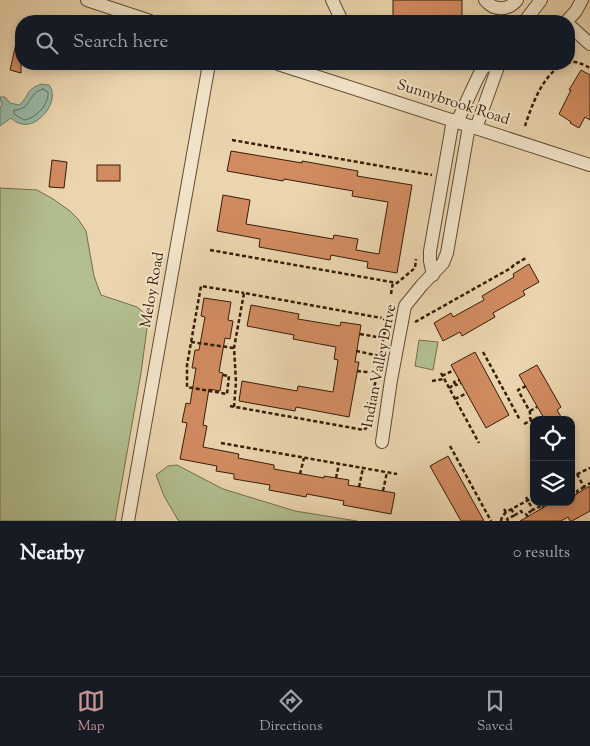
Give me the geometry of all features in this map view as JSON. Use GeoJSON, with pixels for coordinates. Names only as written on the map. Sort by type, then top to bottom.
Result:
{"type":"FeatureCollection","features":[{"type":"Feature","properties":{"kind":"street"},"geometry":{"type":"LineString","coordinates":[[87,0],[132,15]]}},
{"type":"Feature","properties":{"kind":"street"},"geometry":{"type":"LineString","coordinates":[[332,0],[339,15]]}},
{"type":"Feature","properties":{"kind":"street"},"geometry":{"type":"LineString","coordinates":[[485,0],[488,4],[500,9],[514,3],[518,15]]}},
{"type":"Feature","properties":{"kind":"street"},"geometry":{"type":"LineString","coordinates":[[530,15],[541,0]]}},
{"type":"Feature","properties":{"kind":"street"},"geometry":{"type":"LineString","coordinates":[[573,15],[582,0]]}},
{"type":"Feature","properties":{"kind":"street"},"geometry":{"type":"LineString","coordinates":[[575,31],[590,44]]}},
{"type":"Feature","properties":{"kind":"street","name":"Meloy Road"},"geometry":{"type":"LineString","coordinates":[[128,521],[208,70]]}},
{"type":"Feature","properties":{"kind":"street","name":"Sunnybrook Road"},"geometry":{"type":"LineString","coordinates":[[297,70],[590,165]]}},
{"type":"Feature","properties":{"kind":"street"},"geometry":{"type":"LineString","coordinates":[[433,275],[430,251],[464,124],[482,70]]}},
{"type":"Feature","properties":{"kind":"street"},"geometry":{"type":"LineString","coordinates":[[464,124],[496,70]]}},
{"type":"Feature","properties":{"kind":"street","name":"Indian Valley Drive"},"geometry":{"type":"LineString","coordinates":[[382,442],[405,306],[422,285],[444,263],[447,252],[464,124]]}},
{"type":"Feature","properties":{"kind":"path"},"geometry":{"type":"LineString","coordinates":[[575,62],[590,68]]}},
{"type":"Feature","properties":{"kind":"path"},"geometry":{"type":"LineString","coordinates":[[526,126],[538,91],[555,70]]}},
{"type":"Feature","properties":{"kind":"path"},"geometry":{"type":"LineString","coordinates":[[232,140],[432,175]]}},
{"type":"Feature","properties":{"kind":"path"},"geometry":{"type":"LineString","coordinates":[[210,250],[397,283],[415,268],[416,259]]}},
{"type":"Feature","properties":{"kind":"path"},"geometry":{"type":"LineString","coordinates":[[412,323],[526,258]]}},
{"type":"Feature","properties":{"kind":"path"},"geometry":{"type":"LineString","coordinates":[[391,294],[393,282]]}},
{"type":"Feature","properties":{"kind":"path"},"geometry":{"type":"LineString","coordinates":[[223,375],[229,376],[227,394],[187,387],[186,365],[201,286],[387,319]]}},
{"type":"Feature","properties":{"kind":"path"},"geometry":{"type":"LineString","coordinates":[[244,293],[234,348],[236,382],[232,406],[364,430],[367,427],[389,308]]}},
{"type":"Feature","properties":{"kind":"path"},"geometry":{"type":"LineString","coordinates":[[360,334],[383,338]]}},
{"type":"Feature","properties":{"kind":"path"},"geometry":{"type":"LineString","coordinates":[[191,342],[234,348]]}},
{"type":"Feature","properties":{"kind":"path"},"geometry":{"type":"LineString","coordinates":[[356,351],[380,356]]}},
{"type":"Feature","properties":{"kind":"path"},"geometry":{"type":"LineString","coordinates":[[483,352],[520,420]]}},
{"type":"Feature","properties":{"kind":"path"},"geometry":{"type":"LineString","coordinates":[[432,381],[454,370]]}},
{"type":"Feature","properties":{"kind":"path"},"geometry":{"type":"LineString","coordinates":[[357,371],[377,373]]}},
{"type":"Feature","properties":{"kind":"path"},"geometry":{"type":"LineString","coordinates":[[442,376],[479,442]]}},
{"type":"Feature","properties":{"kind":"path"},"geometry":{"type":"LineString","coordinates":[[449,388],[460,381]]}},
{"type":"Feature","properties":{"kind":"path"},"geometry":{"type":"LineString","coordinates":[[526,386],[518,390],[531,416]]}},
{"type":"Feature","properties":{"kind":"path"},"geometry":{"type":"LineString","coordinates":[[455,400],[467,393]]}},
{"type":"Feature","properties":{"kind":"path"},"geometry":{"type":"LineString","coordinates":[[529,411],[537,407]]}},
{"type":"Feature","properties":{"kind":"path"},"geometry":{"type":"LineString","coordinates":[[524,424],[530,421]]}},
{"type":"Feature","properties":{"kind":"path"},"geometry":{"type":"LineString","coordinates":[[220,443],[397,474]]}},
{"type":"Feature","properties":{"kind":"path"},"geometry":{"type":"LineString","coordinates":[[450,446],[491,521]]}},
{"type":"Feature","properties":{"kind":"path"},"geometry":{"type":"LineString","coordinates":[[300,474],[304,458]]}},
{"type":"Feature","properties":{"kind":"path"},"geometry":{"type":"LineString","coordinates":[[336,478],[339,464]]}},
{"type":"Feature","properties":{"kind":"path"},"geometry":{"type":"LineString","coordinates":[[359,487],[363,468]]}},
{"type":"Feature","properties":{"kind":"path"},"geometry":{"type":"LineString","coordinates":[[584,487],[577,474],[590,468]]}},
{"type":"Feature","properties":{"kind":"path"},"geometry":{"type":"LineString","coordinates":[[383,491],[387,472]]}},
{"type":"Feature","properties":{"kind":"path"},"geometry":{"type":"LineString","coordinates":[[575,493],[577,494],[577,491],[590,484]]}},
{"type":"Feature","properties":{"kind":"path"},"geometry":{"type":"LineString","coordinates":[[500,521],[505,511],[530,497]]}},
{"type":"Feature","properties":{"kind":"path"},"geometry":{"type":"LineString","coordinates":[[527,498],[533,510]]}},
{"type":"Feature","properties":{"kind":"path"},"geometry":{"type":"LineString","coordinates":[[528,517],[526,514],[540,506]]}},
{"type":"Feature","properties":{"kind":"path"},"geometry":{"type":"LineString","coordinates":[[511,508],[515,515]]}},
{"type":"Feature","properties":{"kind":"path"},"geometry":{"type":"LineString","coordinates":[[508,521],[508,519],[521,511],[523,514]]}},
{"type":"Feature","properties":{"kind":"shaded area"},"geometry":{"type":"Polygon","coordinates":[[[0,188],[37,190],[70,211],[86,231],[94,276],[101,295],[137,307],[145,314],[147,328],[141,373],[115,521],[0,521],[0,188]]]}},
{"type":"Feature","properties":{"kind":"shaded area"},"geometry":{"type":"Polygon","coordinates":[[[419,340],[438,342],[433,370],[415,366],[419,340]]]}},
{"type":"Feature","properties":{"kind":"shaded area"},"geometry":{"type":"Polygon","coordinates":[[[177,465],[223,489],[295,511],[357,521],[180,521],[164,496],[156,475],[168,466],[177,465]]]}},
{"type":"Feature","properties":{"kind":"water"},"geometry":{"type":"Polygon","coordinates":[[[42,84],[49,85],[52,91],[52,98],[50,105],[41,118],[35,122],[22,124],[11,118],[0,126],[0,107],[2,106],[0,97],[5,97],[10,103],[19,105],[30,90],[42,84]]]}},
{"type":"Feature","properties":{"kind":"building"},"geometry":{"type":"Polygon","coordinates":[[[393,0],[462,0],[462,15],[393,15],[393,0]]]}},
{"type":"Feature","properties":{"kind":"building"},"geometry":{"type":"Polygon","coordinates":[[[15,48],[15,70],[21,70],[21,73],[10,70],[15,48]]]}},
{"type":"Feature","properties":{"kind":"building"},"geometry":{"type":"Polygon","coordinates":[[[581,70],[590,75],[590,120],[585,117],[579,128],[559,114],[571,90],[569,90],[581,70]]]}},
{"type":"Feature","properties":{"kind":"building"},"geometry":{"type":"Polygon","coordinates":[[[231,151],[358,171],[357,176],[412,185],[397,273],[367,268],[368,262],[331,255],[330,260],[259,247],[260,239],[217,231],[223,195],[250,200],[246,224],[333,239],[334,235],[358,239],[356,250],[379,254],[388,202],[352,196],[353,191],[227,171],[231,151]]]}},
{"type":"Feature","properties":{"kind":"building"},"geometry":{"type":"Polygon","coordinates":[[[52,160],[67,162],[64,188],[49,187],[52,160]]]}},
{"type":"Feature","properties":{"kind":"building"},"geometry":{"type":"Polygon","coordinates":[[[97,165],[120,165],[120,181],[97,181],[97,165]]]}},
{"type":"Feature","properties":{"kind":"building"},"geometry":{"type":"Polygon","coordinates":[[[529,264],[539,282],[523,291],[525,295],[493,313],[495,317],[462,336],[460,332],[443,341],[434,323],[451,313],[453,317],[484,300],[482,296],[514,277],[513,274],[529,264]]]}},
{"type":"Feature","properties":{"kind":"building"},"geometry":{"type":"Polygon","coordinates":[[[204,298],[231,302],[228,320],[233,321],[230,339],[225,338],[219,372],[223,373],[220,391],[209,389],[203,425],[207,426],[203,447],[239,454],[238,458],[274,465],[274,469],[324,478],[324,476],[349,480],[348,485],[395,493],[391,514],[343,505],[344,501],[307,494],[306,497],[269,490],[270,485],[234,479],[234,474],[216,471],[217,466],[180,459],[187,423],[182,422],[186,403],[190,404],[196,368],[192,368],[195,350],[199,350],[205,317],[201,316],[204,298]]]}},
{"type":"Feature","properties":{"kind":"building"},"geometry":{"type":"Polygon","coordinates":[[[251,305],[299,314],[298,319],[340,326],[341,322],[361,325],[355,362],[359,362],[349,417],[296,407],[295,411],[239,401],[242,381],[297,391],[298,386],[333,392],[338,360],[334,359],[336,347],[293,339],[294,335],[247,326],[251,305]]]}},
{"type":"Feature","properties":{"kind":"building"},"geometry":{"type":"Polygon","coordinates":[[[475,352],[509,415],[486,428],[451,365],[475,352]]]}},
{"type":"Feature","properties":{"kind":"building"},"geometry":{"type":"Polygon","coordinates":[[[537,365],[561,407],[557,410],[561,416],[543,416],[519,375],[537,365]]]}},
{"type":"Feature","properties":{"kind":"building"},"geometry":{"type":"Polygon","coordinates":[[[448,456],[484,521],[461,521],[430,466],[448,456]]]}},
{"type":"Feature","properties":{"kind":"building"},"geometry":{"type":"Polygon","coordinates":[[[590,486],[590,511],[572,521],[568,517],[561,521],[520,521],[546,506],[575,506],[575,495],[590,486]]]}}]}
